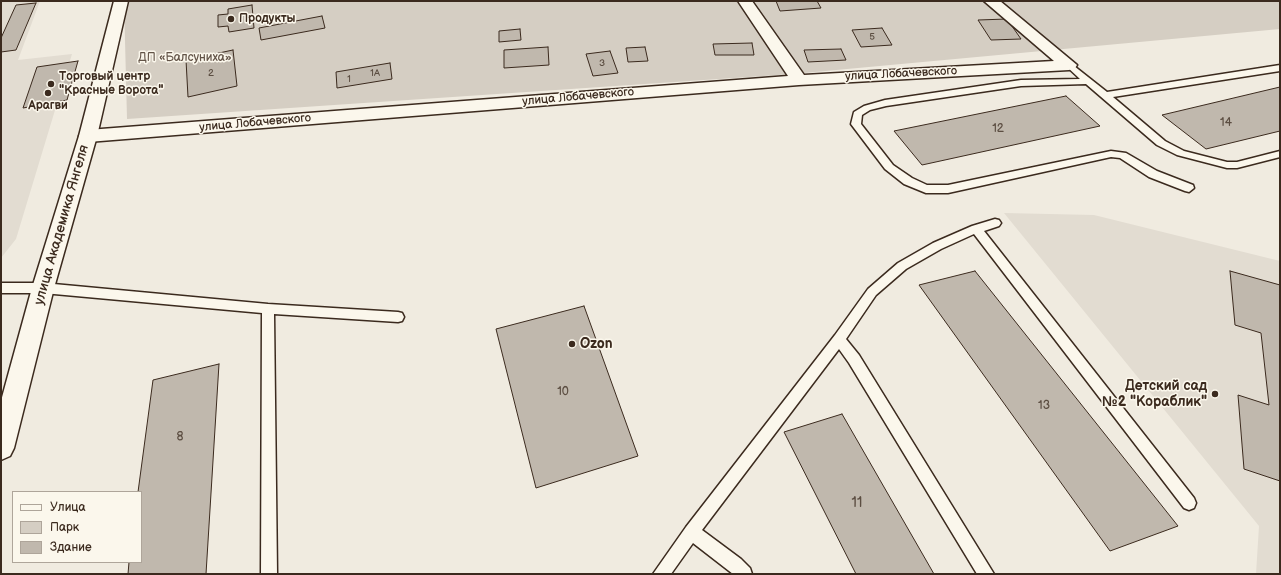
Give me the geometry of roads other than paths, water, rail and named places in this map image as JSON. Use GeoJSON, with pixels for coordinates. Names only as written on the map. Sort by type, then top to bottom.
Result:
{"type":"FeatureCollection","features":[{"type":"Feature","properties":{"kind":"street","name":"улица Академика Янгеля"},"geometry":{"type":"LineString","coordinates":[[1,448],[43,288],[88,136],[121,1]]}},
{"type":"Feature","properties":{"kind":"street"},"geometry":{"type":"LineString","coordinates":[[745,1],[799,80]]}},
{"type":"Feature","properties":{"kind":"street"},"geometry":{"type":"LineString","coordinates":[[992,1],[1069,65]]}},
{"type":"Feature","properties":{"kind":"street","name":"улица Лобачевского"},"geometry":{"type":"LineString","coordinates":[[88,136],[799,80],[1069,65]]}},
{"type":"Feature","properties":{"kind":"lane"},"geometry":{"type":"LineString","coordinates":[[1069,65],[1162,143],[1181,154],[1227,165],[1237,165],[1280,154]]}},
{"type":"Feature","properties":{"kind":"lane"},"geometry":{"type":"LineString","coordinates":[[1105,95],[1280,68]]}},
{"type":"Feature","properties":{"kind":"lane"},"geometry":{"type":"LineString","coordinates":[[1089,81],[1021,83],[885,103],[867,108],[857,114],[856,124],[889,167],[908,181],[926,189],[948,189],[1112,154],[1122,155],[1154,174],[1189,188]]}},
{"type":"Feature","properties":{"kind":"lane"},"geometry":{"type":"LineString","coordinates":[[661,574],[872,292],[902,266],[937,246],[976,229],[995,223]]}},
{"type":"Feature","properties":{"kind":"lane"},"geometry":{"type":"LineString","coordinates":[[976,229],[1189,503]]}},
{"type":"Feature","properties":{"kind":"lane"},"geometry":{"type":"LineString","coordinates":[[1,288],[43,288],[268,309],[398,317]]}},
{"type":"Feature","properties":{"kind":"lane"},"geometry":{"type":"LineString","coordinates":[[268,309],[269,574]]}},
{"type":"Feature","properties":{"kind":"lane"},"geometry":{"type":"LineString","coordinates":[[839,338],[854,359],[986,574]]}},
{"type":"Feature","properties":{"kind":"lane"},"geometry":{"type":"LineString","coordinates":[[691,532],[735,565],[744,574]]}},
{"type":"Feature","properties":{"kind":"place","name":"Продукты"},"geometry":{"type":"Point","coordinates":[231,19]}},
{"type":"Feature","properties":{"kind":"place","name":"Торговый центр \"Красные Ворота\""},"geometry":{"type":"Point","coordinates":[51,84]}},
{"type":"Feature","properties":{"kind":"place","name":"Арагви"},"geometry":{"type":"Point","coordinates":[48,93]}},
{"type":"Feature","properties":{"kind":"place","name":"Ozon"},"geometry":{"type":"Point","coordinates":[572,344]}},
{"type":"Feature","properties":{"kind":"place","name":"Детский сад №2 \"Кораблик\""},"geometry":{"type":"Point","coordinates":[1215,394]}},
{"type":"Feature","properties":{"kind":"park label","name":"ДП «Балсуниха»"},"geometry":{"type":"Point","coordinates":[185,58]}}]}
